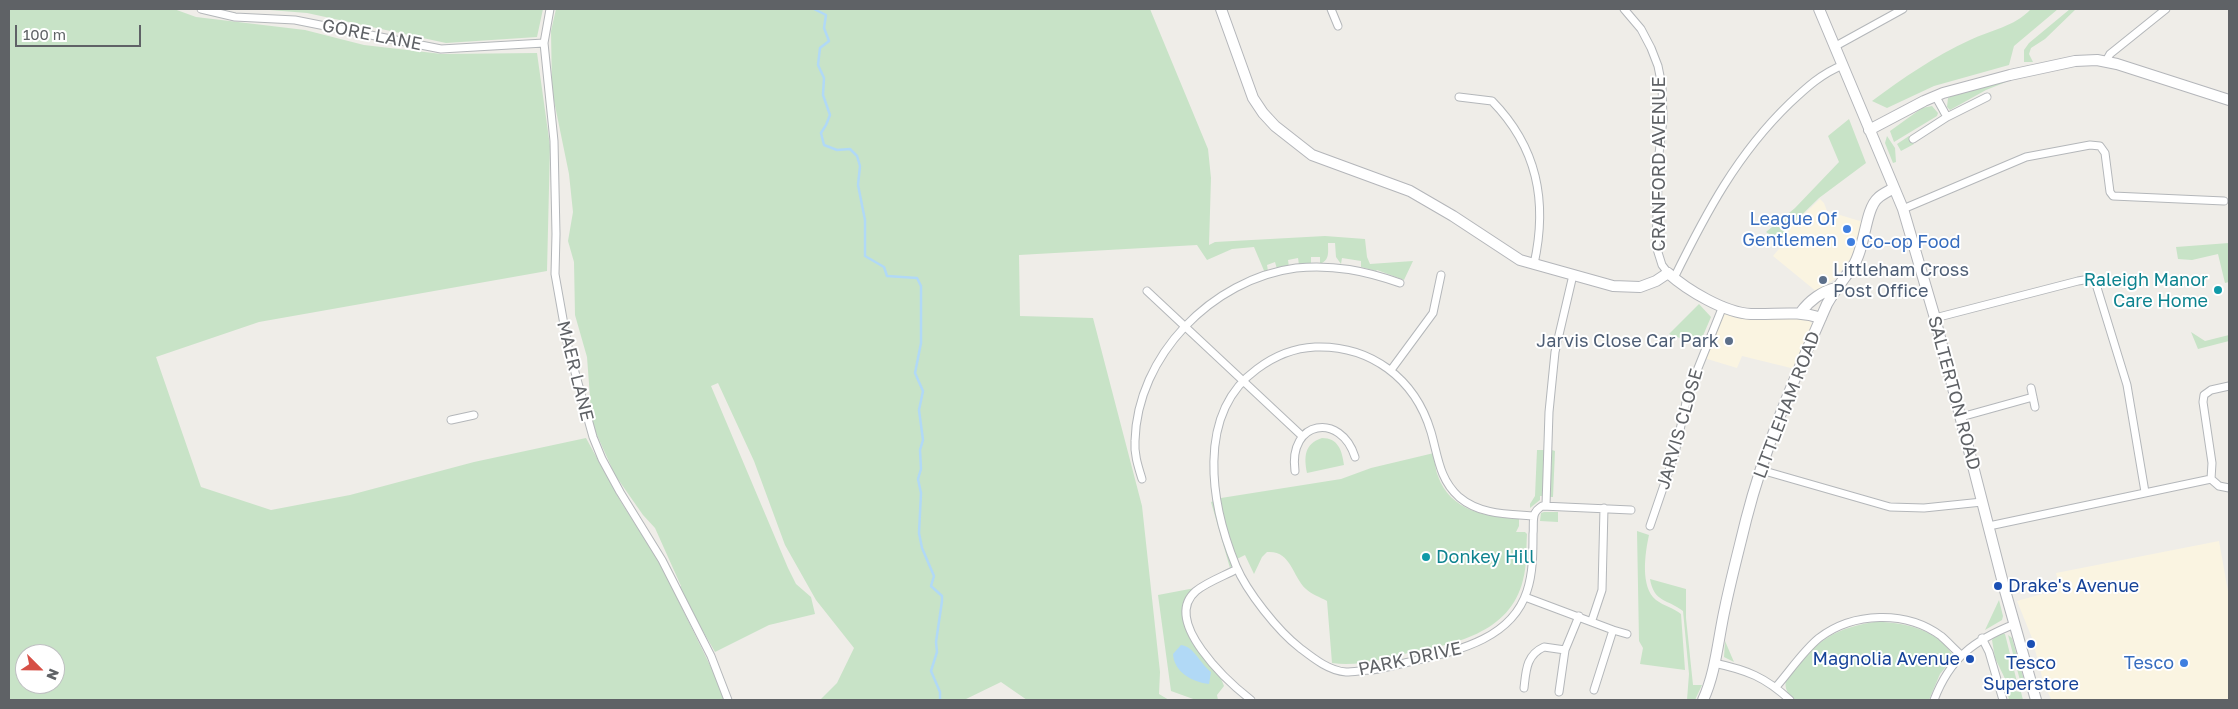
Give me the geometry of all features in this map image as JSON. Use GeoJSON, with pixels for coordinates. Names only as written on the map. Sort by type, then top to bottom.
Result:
{"type":"FeatureCollection","features":[{"type":"Feature","properties":{"kind":"street","name":"GORE LANE"},"geometry":{"type":"LineString","coordinates":[[201,9],[235,17],[295,20],[441,49],[544,43]]}},
{"type":"Feature","properties":{"kind":"street","name":"MAER LANE"},"geometry":{"type":"LineString","coordinates":[[550,9],[544,43],[554,141],[556,284],[568,347],[593,437],[620,492],[662,560],[711,656],[728,700]]}},
{"type":"Feature","properties":{"kind":"street"},"geometry":{"type":"LineString","coordinates":[[1220,9],[1253,98],[1263,113],[1289,139],[1312,155],[1326,162],[1410,191],[1453,216],[1508,253],[1534,264],[1613,286],[1628,288],[1640,287],[1671,275],[1716,197],[1739,160],[1757,136],[1816,78],[1842,65]]}},
{"type":"Feature","properties":{"kind":"street"},"geometry":{"type":"LineString","coordinates":[[1331,9],[1338,26]]}},
{"type":"Feature","properties":{"kind":"street","name":"CRANFORD AVENUE"},"geometry":{"type":"LineString","coordinates":[[1624,9],[1641,29],[1648,42],[1658,66],[1662,86],[1656,246],[1662,265],[1671,275]]}},
{"type":"Feature","properties":{"kind":"street","name":"SALTERTON ROAD"},"geometry":{"type":"LineString","coordinates":[[1819,9],[1903,209],[1935,318],[1982,502],[2036,700]]}},
{"type":"Feature","properties":{"kind":"street"},"geometry":{"type":"LineString","coordinates":[[1834,47],[1903,9]]}},
{"type":"Feature","properties":{"kind":"street"},"geometry":{"type":"LineString","coordinates":[[2106,61],[2110,54],[2166,9]]}},
{"type":"Feature","properties":{"kind":"street"},"geometry":{"type":"LineString","coordinates":[[1869,130],[1936,97],[2047,66],[2075,61],[2106,61],[2229,100]]}},
{"type":"Feature","properties":{"kind":"street"},"geometry":{"type":"LineString","coordinates":[[1459,97],[1492,101],[1521,139],[1535,171],[1540,194],[1539,234],[1534,264]]}},
{"type":"Feature","properties":{"kind":"street"},"geometry":{"type":"LineString","coordinates":[[1936,97],[1947,117]]}},
{"type":"Feature","properties":{"kind":"street"},"geometry":{"type":"LineString","coordinates":[[1913,139],[1947,117],[1987,97]]}},
{"type":"Feature","properties":{"kind":"street"},"geometry":{"type":"LineString","coordinates":[[1903,209],[2026,157],[2090,145],[2100,146],[2105,153],[2110,192],[2113,196],[2224,201]]}},
{"type":"Feature","properties":{"kind":"street","name":"LITTLEHAM ROAD"},"geometry":{"type":"LineString","coordinates":[[1703,700],[1709,685],[1735,563],[1762,470],[1763,460],[1821,318],[1836,288],[1854,266],[1872,208],[1877,198],[1894,188]]}},
{"type":"Feature","properties":{"kind":"street"},"geometry":{"type":"LineString","coordinates":[[1142,478],[1136,459],[1135,443],[1140,406],[1156,366],[1185,326],[1211,303],[1236,288],[1265,276],[1293,269],[1332,266],[1358,270],[1400,283]]}},
{"type":"Feature","properties":{"kind":"street"},"geometry":{"type":"LineString","coordinates":[[1546,505],[1549,412],[1555,352],[1573,275]]}},
{"type":"Feature","properties":{"kind":"street"},"geometry":{"type":"LineString","coordinates":[[1671,275],[1679,283],[1740,313],[1801,312],[1821,318]]}},
{"type":"Feature","properties":{"kind":"street"},"geometry":{"type":"LineString","coordinates":[[1391,370],[1433,312],[1441,276]]}},
{"type":"Feature","properties":{"kind":"street"},"geometry":{"type":"LineString","coordinates":[[1935,318],[2078,281],[2090,279],[2095,281],[2127,385],[2145,492]]}},
{"type":"Feature","properties":{"kind":"street"},"geometry":{"type":"LineString","coordinates":[[1801,312],[1814,299],[1836,288]]}},
{"type":"Feature","properties":{"kind":"street"},"geometry":{"type":"LineString","coordinates":[[1147,291],[1302,436]]}},
{"type":"Feature","properties":{"kind":"street","name":"JARVIS CLOSE"},"geometry":{"type":"LineString","coordinates":[[1650,526],[1675,453],[1683,408],[1690,386],[1723,306]]}},
{"type":"Feature","properties":{"kind":"street"},"geometry":{"type":"LineString","coordinates":[[1243,380],[1273,359],[1296,350],[1316,347],[1337,347],[1352,350],[1379,362],[1408,386],[1428,420],[1439,469],[1460,498],[1487,512],[1534,516],[1538,509],[1546,505],[1631,510]]}},
{"type":"Feature","properties":{"kind":"street","name":"PARK DRIVE"},"geometry":{"type":"LineString","coordinates":[[1243,380],[1227,404],[1218,424],[1214,441],[1214,470],[1223,528],[1237,569],[1266,613],[1288,638],[1314,659],[1345,672],[1378,669],[1444,654],[1476,643],[1504,625],[1525,597],[1530,580],[1534,516]]}},
{"type":"Feature","properties":{"kind":"street"},"geometry":{"type":"LineString","coordinates":[[2211,479],[2212,463],[2203,402],[2204,395],[2211,390],[2229,386]]}},
{"type":"Feature","properties":{"kind":"street"},"geometry":{"type":"LineString","coordinates":[[2031,388],[2036,407]]}},
{"type":"Feature","properties":{"kind":"street"},"geometry":{"type":"LineString","coordinates":[[1960,417],[2033,397]]}},
{"type":"Feature","properties":{"kind":"street"},"geometry":{"type":"LineString","coordinates":[[451,420],[474,415]]}},
{"type":"Feature","properties":{"kind":"street"},"geometry":{"type":"LineString","coordinates":[[1295,471],[1294,450],[1302,436],[1318,428],[1336,431],[1345,437],[1355,457]]}},
{"type":"Feature","properties":{"kind":"street"},"geometry":{"type":"LineString","coordinates":[[1762,470],[1890,507],[1924,508],[1982,502]]}},
{"type":"Feature","properties":{"kind":"street"},"geometry":{"type":"LineString","coordinates":[[1989,526],[2211,479]]}},
{"type":"Feature","properties":{"kind":"street"},"geometry":{"type":"LineString","coordinates":[[2211,479],[2219,486],[2229,488]]}},
{"type":"Feature","properties":{"kind":"street"},"geometry":{"type":"LineString","coordinates":[[1592,620],[1602,590],[1604,508]]}},
{"type":"Feature","properties":{"kind":"street"},"geometry":{"type":"LineString","coordinates":[[1237,569],[1196,591],[1187,603],[1186,619],[1196,642],[1231,684],[1251,700]]}},
{"type":"Feature","properties":{"kind":"street"},"geometry":{"type":"LineString","coordinates":[[1525,597],[1627,634]]}},
{"type":"Feature","properties":{"kind":"street"},"geometry":{"type":"LineString","coordinates":[[1559,692],[1565,650],[1578,616]]}},
{"type":"Feature","properties":{"kind":"street"},"geometry":{"type":"LineString","coordinates":[[1776,687],[1818,639],[1837,626],[1857,620],[1888,618],[1917,624],[1941,636],[1961,655]]}},
{"type":"Feature","properties":{"kind":"street"},"geometry":{"type":"LineString","coordinates":[[1934,700],[1944,676],[1961,655],[1982,638],[2015,624]]}},
{"type":"Feature","properties":{"kind":"street"},"geometry":{"type":"LineString","coordinates":[[1594,690],[1613,630]]}},
{"type":"Feature","properties":{"kind":"street"},"geometry":{"type":"LineString","coordinates":[[1982,638],[1989,652],[2003,700]]}},
{"type":"Feature","properties":{"kind":"street"},"geometry":{"type":"LineString","coordinates":[[1524,688],[1527,662],[1536,653],[1544,647],[1565,650]]}},
{"type":"Feature","properties":{"kind":"street"},"geometry":{"type":"LineString","coordinates":[[1714,663],[1756,674],[1776,687],[1790,700]]}},
{"type":"Feature","properties":{"kind":"shaded area"},"geometry":{"type":"Polygon","coordinates":[[[1820,199],[1827,211],[1863,222],[1854,254],[1836,278],[1817,292],[1773,256],[1788,238],[1784,233],[1820,199]]]}},
{"type":"Feature","properties":{"kind":"shaded area"},"geometry":{"type":"Polygon","coordinates":[[[1725,311],[1807,317],[1812,324],[1795,369],[1742,356],[1737,368],[1704,358],[1725,311]]]}},
{"type":"Feature","properties":{"kind":"shaded area"},"geometry":{"type":"Polygon","coordinates":[[[2219,541],[2229,597],[2229,700],[2051,699],[2044,684],[2032,638],[2017,601],[2060,589],[2056,573],[2219,541]]]}},
{"type":"Feature","properties":{"kind":"green space"},"geometry":{"type":"Polygon","coordinates":[[[9,9],[174,9],[196,17],[305,30],[364,45],[442,54],[537,53],[550,146],[547,271],[259,322],[156,357],[201,487],[271,510],[350,495],[474,462],[586,438],[621,502],[659,561],[727,700],[9,700],[9,9]]]}},
{"type":"Feature","properties":{"kind":"green space"},"geometry":{"type":"Polygon","coordinates":[[[257,9],[543,9],[537,37],[446,43],[307,13],[257,9]]]}},
{"type":"Feature","properties":{"kind":"green space"},"geometry":{"type":"Polygon","coordinates":[[[556,9],[1150,9],[1208,149],[1211,178],[1209,245],[1215,242],[1325,236],[1365,239],[1367,257],[1370,264],[1413,261],[1404,280],[1377,270],[1361,267],[1361,261],[1342,258],[1341,264],[1336,257],[1335,243],[1328,243],[1327,258],[1320,264],[1320,257],[1311,257],[1311,264],[1299,265],[1298,258],[1288,260],[1289,267],[1277,269],[1275,262],[1267,265],[1268,271],[1265,273],[1254,247],[1232,249],[1207,260],[1197,245],[1019,255],[1020,316],[1093,318],[1142,506],[1160,672],[1159,694],[1169,700],[1027,700],[1001,682],[964,700],[820,700],[837,683],[854,648],[816,600],[785,545],[754,461],[718,383],[711,386],[788,568],[796,584],[811,597],[815,614],[769,625],[715,652],[678,588],[681,586],[655,528],[643,515],[615,475],[592,424],[587,357],[575,315],[574,262],[568,241],[573,212],[569,174],[552,91],[551,31],[556,9]]]}},
{"type":"Feature","properties":{"kind":"green space"},"geometry":{"type":"Polygon","coordinates":[[[2031,9],[2058,9],[2014,46],[2009,65],[1934,86],[1887,108],[1872,101],[1932,60],[1970,40],[2010,24],[2031,9]]]}},
{"type":"Feature","properties":{"kind":"green space"},"geometry":{"type":"Polygon","coordinates":[[[2070,9],[2076,9],[2045,39],[2031,48],[2029,54],[2033,62],[2024,62],[2024,50],[2029,43],[2070,9]]]}},
{"type":"Feature","properties":{"kind":"green space"},"geometry":{"type":"Polygon","coordinates":[[[2011,80],[1986,90],[1950,110],[1947,107],[1948,98],[1954,95],[2011,80]]]}},
{"type":"Feature","properties":{"kind":"green space"},"geometry":{"type":"Polygon","coordinates":[[[1932,106],[1938,113],[1937,116],[1894,142],[1890,131],[1922,108],[1932,106]]]}},
{"type":"Feature","properties":{"kind":"green space"},"geometry":{"type":"Polygon","coordinates":[[[1849,119],[1866,163],[1819,198],[1777,239],[1766,232],[1795,208],[1839,162],[1828,136],[1849,119]]]}},
{"type":"Feature","properties":{"kind":"green space"},"geometry":{"type":"Polygon","coordinates":[[[1887,136],[1895,148],[1896,162],[1893,163],[1885,143],[1887,136]]]}},
{"type":"Feature","properties":{"kind":"green space"},"geometry":{"type":"Polygon","coordinates":[[[1909,136],[1914,144],[1901,151],[1897,144],[1909,136]]]}},
{"type":"Feature","properties":{"kind":"green space"},"geometry":{"type":"Polygon","coordinates":[[[2229,243],[2229,282],[2225,283],[2218,254],[2192,260],[2178,259],[2176,247],[2229,243]]]}},
{"type":"Feature","properties":{"kind":"green space"},"geometry":{"type":"Polygon","coordinates":[[[1699,304],[1711,317],[1699,345],[1669,334],[1699,304]]]}},
{"type":"Feature","properties":{"kind":"green space"},"geometry":{"type":"Polygon","coordinates":[[[2191,332],[2205,341],[2229,335],[2229,341],[2198,349],[2191,332]]]}},
{"type":"Feature","properties":{"kind":"green space"},"geometry":{"type":"Polygon","coordinates":[[[1322,438],[1332,440],[1338,446],[1344,465],[1307,473],[1306,456],[1309,447],[1322,438]]]}},
{"type":"Feature","properties":{"kind":"green space"},"geometry":{"type":"Polygon","coordinates":[[[1537,450],[1545,450],[1543,496],[1540,496],[1540,500],[1530,508],[1530,504],[1535,496],[1537,450]]]}},
{"type":"Feature","properties":{"kind":"green space"},"geometry":{"type":"Polygon","coordinates":[[[1552,450],[1555,451],[1553,497],[1550,497],[1552,450]]]}},
{"type":"Feature","properties":{"kind":"green space"},"geometry":{"type":"Polygon","coordinates":[[[1434,453],[1438,476],[1451,497],[1460,504],[1482,514],[1519,519],[1519,526],[1516,532],[1525,532],[1527,534],[1524,575],[1516,598],[1506,613],[1478,633],[1443,645],[1380,660],[1351,664],[1332,663],[1327,601],[1313,594],[1301,584],[1286,559],[1275,552],[1267,552],[1262,557],[1254,574],[1245,555],[1237,559],[1230,568],[1211,502],[1221,498],[1341,479],[1371,468],[1434,453]]]}},
{"type":"Feature","properties":{"kind":"green space"},"geometry":{"type":"Polygon","coordinates":[[[1558,512],[1558,522],[1540,521],[1541,513],[1558,512]]]}},
{"type":"Feature","properties":{"kind":"green space"},"geometry":{"type":"Polygon","coordinates":[[[1637,531],[1649,535],[1645,569],[1651,594],[1659,602],[1681,614],[1685,670],[1640,664],[1643,648],[1639,641],[1637,531]]]}},
{"type":"Feature","properties":{"kind":"green space"},"geometry":{"type":"Polygon","coordinates":[[[1650,579],[1686,589],[1686,618],[1693,685],[1702,685],[1695,700],[1687,700],[1689,674],[1683,611],[1658,597],[1650,579]]]}},
{"type":"Feature","properties":{"kind":"green space"},"geometry":{"type":"Polygon","coordinates":[[[1195,588],[1185,602],[1183,615],[1185,628],[1210,662],[1224,686],[1217,695],[1218,700],[1196,700],[1171,691],[1158,595],[1195,588]]]}},
{"type":"Feature","properties":{"kind":"green space"},"geometry":{"type":"Polygon","coordinates":[[[1999,600],[2003,616],[2002,620],[1985,630],[1999,600]]]}},
{"type":"Feature","properties":{"kind":"green space"},"geometry":{"type":"Polygon","coordinates":[[[1874,622],[1895,623],[1917,628],[1937,638],[1952,654],[1950,662],[1940,674],[1929,700],[1794,700],[1792,698],[1786,688],[1786,679],[1805,656],[1833,634],[1844,629],[1874,622]]]}},
{"type":"Feature","properties":{"kind":"green space"},"geometry":{"type":"Polygon","coordinates":[[[2001,633],[2005,634],[2019,690],[2009,687],[1995,658],[1992,640],[2001,633]]]}},
{"type":"Feature","properties":{"kind":"green space"},"geometry":{"type":"Polygon","coordinates":[[[2008,635],[2012,638],[2026,687],[2022,688],[2008,635]]]}},
{"type":"Feature","properties":{"kind":"green space"},"geometry":{"type":"Polygon","coordinates":[[[1725,641],[1734,662],[1724,657],[1725,641]]]}},
{"type":"Feature","properties":{"kind":"green space"},"geometry":{"type":"Polygon","coordinates":[[[2007,690],[2021,692],[2023,700],[2009,700],[2007,690]]]}},
{"type":"Feature","properties":{"kind":"water"},"geometry":{"type":"Polygon","coordinates":[[[1181,645],[1194,652],[1211,672],[1209,684],[1196,681],[1180,671],[1173,654],[1181,645]]]}},
{"type":"Feature","properties":{"kind":"waterway"},"geometry":{"type":"LineString","coordinates":[[814,9],[826,15],[824,28],[829,41],[820,48],[818,65],[824,78],[823,95],[830,115],[821,133],[824,145],[837,150],[850,149],[857,156],[860,166],[858,185],[865,220],[865,256],[884,267],[887,276],[917,278],[921,286],[921,343],[915,373],[923,391],[919,410],[923,440],[920,450],[921,469],[918,479],[921,493],[919,533],[922,548],[934,576],[931,586],[942,596],[936,642],[937,652],[931,671],[940,692],[940,700]]}},
{"type":"Feature","properties":{"kind":"place","name":"League Of Gentlemen"},"geometry":{"type":"Point","coordinates":[1847,229]}},
{"type":"Feature","properties":{"kind":"place","name":"Co-op Food"},"geometry":{"type":"Point","coordinates":[1851,242]}},
{"type":"Feature","properties":{"kind":"place","name":"Littleham Cross Post Office"},"geometry":{"type":"Point","coordinates":[1823,280]}},
{"type":"Feature","properties":{"kind":"place","name":"Raleigh Manor Care Home"},"geometry":{"type":"Point","coordinates":[2218,290]}},
{"type":"Feature","properties":{"kind":"place","name":"Jarvis Close Car Park"},"geometry":{"type":"Point","coordinates":[1729,341]}},
{"type":"Feature","properties":{"kind":"place","name":"Donkey Hill"},"geometry":{"type":"Point","coordinates":[1426,557]}},
{"type":"Feature","properties":{"kind":"place","name":"Drake's Avenue"},"geometry":{"type":"Point","coordinates":[1998,586]}},
{"type":"Feature","properties":{"kind":"place","name":"Tesco Superstore"},"geometry":{"type":"Point","coordinates":[2031,644]}},
{"type":"Feature","properties":{"kind":"place","name":"Magnolia Avenue"},"geometry":{"type":"Point","coordinates":[1970,659]}},
{"type":"Feature","properties":{"kind":"place","name":"Tesco"},"geometry":{"type":"Point","coordinates":[2184,663]}}]}
